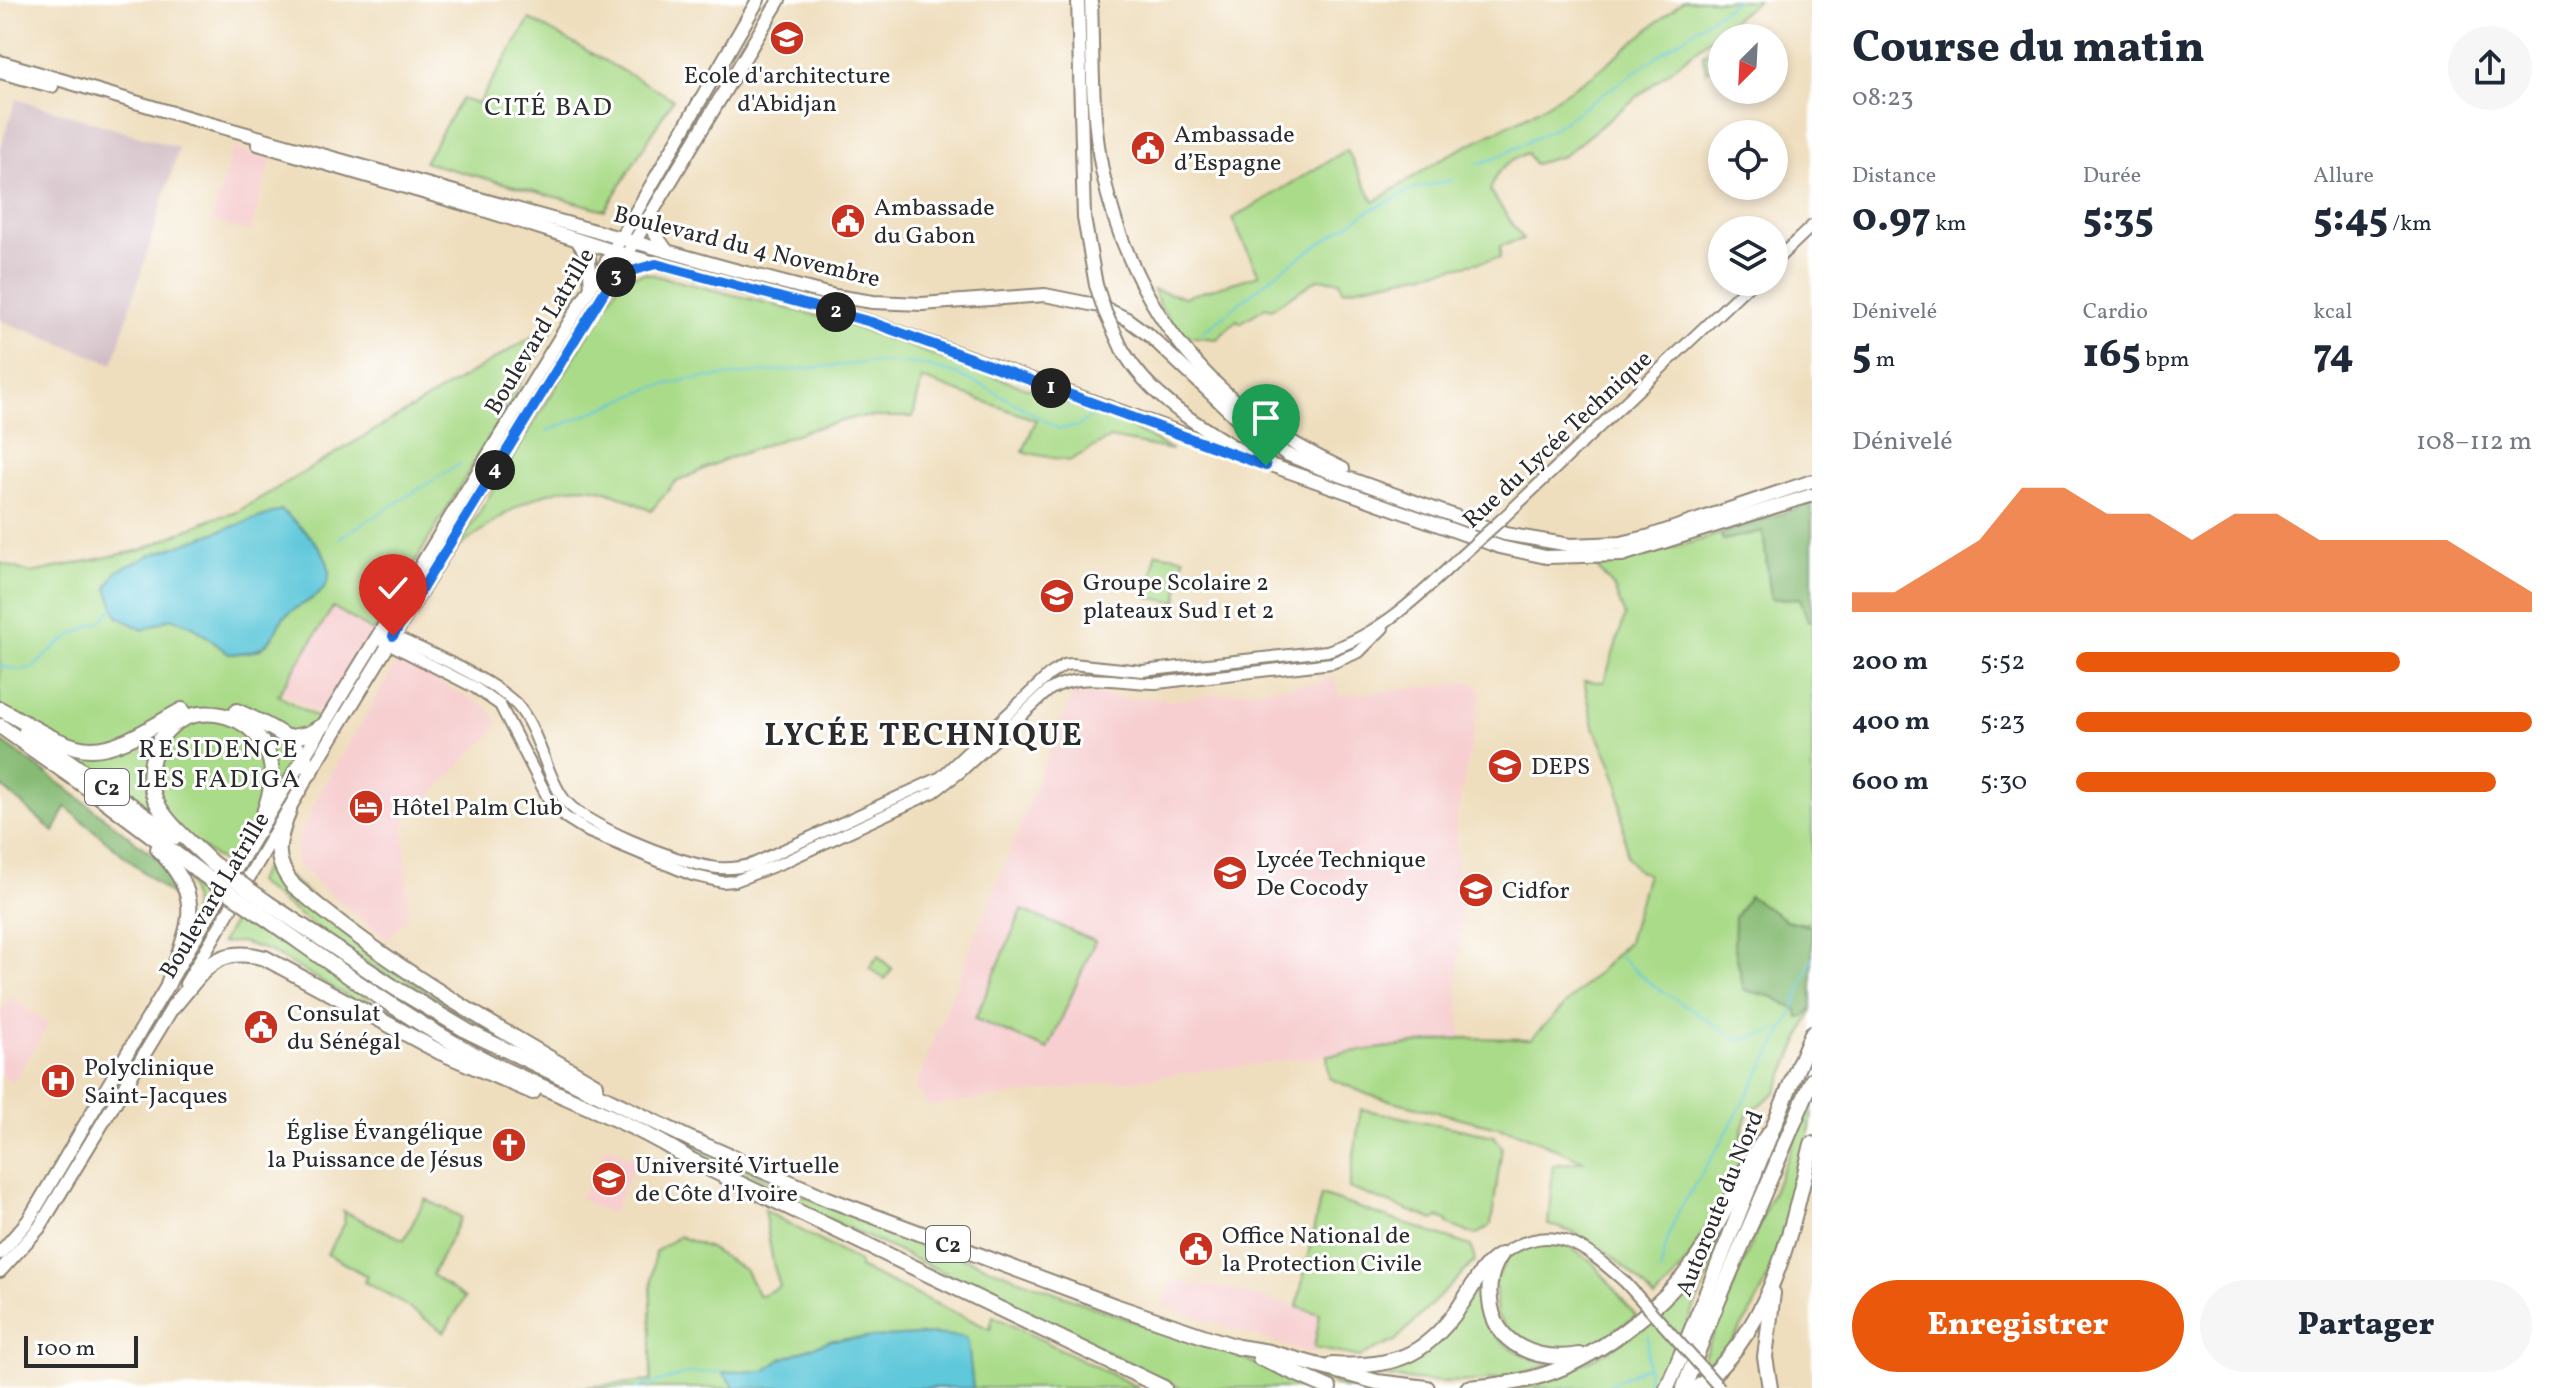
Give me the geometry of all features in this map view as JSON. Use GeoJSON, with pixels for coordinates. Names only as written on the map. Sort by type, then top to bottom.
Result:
{"type":"FeatureCollection","features":[{"type":"Feature","properties":{"kind":"highway"},"geometry":{"type":"LineString","coordinates":[[0,711],[73,746],[91,749],[111,746],[183,709],[213,704],[232,709],[286,738],[305,756],[310,773]]}},
{"type":"Feature","properties":{"kind":"highway","name":"C2"},"geometry":{"type":"LineString","coordinates":[[0,711],[382,998],[497,1066],[636,1128],[691,1160]]}},
{"type":"Feature","properties":{"kind":"highway"},"geometry":{"type":"LineString","coordinates":[[208,869],[160,809],[153,795],[151,770],[156,748],[169,728],[180,719],[217,713],[232,718],[256,734],[269,756],[272,770],[272,783],[258,832]]}},
{"type":"Feature","properties":{"kind":"highway"},"geometry":{"type":"LineString","coordinates":[[286,738],[308,734],[326,722]]}},
{"type":"Feature","properties":{"kind":"highway","name":"C2"},"geometry":{"type":"LineString","coordinates":[[0,726],[135,825],[208,869]]}},
{"type":"Feature","properties":{"kind":"highway"},"geometry":{"type":"LineString","coordinates":[[289,810],[278,842],[280,865],[294,886],[311,901],[460,1007],[690,1139]]}},
{"type":"Feature","properties":{"kind":"highway"},"geometry":{"type":"LineString","coordinates":[[135,825],[181,875],[188,893],[187,932],[168,984]]}},
{"type":"Feature","properties":{"kind":"highway","name":"C2"},"geometry":{"type":"LineString","coordinates":[[261,906],[469,1032],[690,1139],[828,1199],[1209,1338]]}},
{"type":"Feature","properties":{"kind":"highway","name":"C2"},"geometry":{"type":"LineString","coordinates":[[173,1007],[205,968],[229,954],[245,953],[274,963],[440,1052],[691,1160],[1164,1388]]}},
{"type":"Feature","properties":{"kind":"highway","name":"Autoroute du Nord"},"geometry":{"type":"LineString","coordinates":[[1667,1388],[1744,1206],[1769,1133],[1812,1033]]}},
{"type":"Feature","properties":{"kind":"highway","name":"Autoroute du Nord"},"geometry":{"type":"LineString","coordinates":[[1684,1388],[1812,1080]]}},
{"type":"Feature","properties":{"kind":"highway"},"geometry":{"type":"LineString","coordinates":[[1468,1388],[1507,1384],[1550,1372],[1587,1353],[1649,1312],[1683,1279],[1719,1223],[1743,1172],[1769,1133]]}},
{"type":"Feature","properties":{"kind":"highway"},"geometry":{"type":"LineString","coordinates":[[1700,1386],[1741,1341],[1774,1281],[1788,1241],[1812,1144]]}},
{"type":"Feature","properties":{"kind":"highway"},"geometry":{"type":"LineString","coordinates":[[1501,1255],[1494,1266],[1489,1291],[1493,1318],[1500,1331],[1529,1352],[1557,1358],[1587,1353]]}},
{"type":"Feature","properties":{"kind":"highway"},"geometry":{"type":"LineString","coordinates":[[1304,1362],[1363,1366],[1389,1363],[1410,1356],[1437,1335],[1487,1265],[1501,1255]]}},
{"type":"Feature","properties":{"kind":"highway"},"geometry":{"type":"LineString","coordinates":[[1770,1388],[1765,1357],[1774,1281]]}},
{"type":"Feature","properties":{"kind":"highway"},"geometry":{"type":"LineString","coordinates":[[1209,1338],[1377,1382],[1427,1388]]}},
{"type":"Feature","properties":{"kind":"highway"},"geometry":{"type":"LineString","coordinates":[[1209,1338],[1329,1388]]}},
{"type":"Feature","properties":{"kind":"main road","name":"Boulevard Latrille"},"geometry":{"type":"LineString","coordinates":[[0,1253],[28,1221],[326,722],[385,637],[611,281],[620,253],[758,0]]}},
{"type":"Feature","properties":{"kind":"main road","name":"Boulevard Latrille"},"geometry":{"type":"LineString","coordinates":[[627,240],[649,217],[656,190],[779,0]]}},
{"type":"Feature","properties":{"kind":"main road"},"geometry":{"type":"LineString","coordinates":[[1078,0],[1084,218],[1096,285],[1105,312],[1122,349],[1141,377],[1165,402],[1266,466]]}},
{"type":"Feature","properties":{"kind":"main road"},"geometry":{"type":"LineString","coordinates":[[1091,0],[1094,100],[1102,168],[1124,241],[1156,311],[1189,357],[1225,394],[1261,423],[1303,451],[1408,499]]}},
{"type":"Feature","properties":{"kind":"main road","name":"Boulevard du 4 Novembre"},"geometry":{"type":"LineString","coordinates":[[0,62],[193,119],[835,296],[873,302],[922,304],[1045,295],[1100,306],[1127,319],[1150,336],[1254,432],[1286,454],[1505,534],[1592,546],[1637,540],[1812,481]]}},
{"type":"Feature","properties":{"kind":"main road","name":"Boulevard du 4 Novembre"},"geometry":{"type":"LineString","coordinates":[[0,72],[418,190],[656,264],[871,322],[1266,466],[1500,547],[1557,557],[1622,555],[1812,495]]}},
{"type":"Feature","properties":{"kind":"main road"},"geometry":{"type":"LineString","coordinates":[[649,217],[657,240],[667,251]]}},
{"type":"Feature","properties":{"kind":"main road"},"geometry":{"type":"LineString","coordinates":[[577,240],[589,258],[591,289]]}},
{"type":"Feature","properties":{"kind":"main road","name":"Boulevard Latrille"},"geometry":{"type":"LineString","coordinates":[[0,1271],[39,1228],[329,743],[385,637],[591,289],[620,253]]}},
{"type":"Feature","properties":{"kind":"main road"},"geometry":{"type":"LineString","coordinates":[[611,281],[624,273],[656,264]]}},
{"type":"Feature","properties":{"kind":"main road"},"geometry":{"type":"LineString","coordinates":[[1314,483],[1320,468]]}},
{"type":"Feature","properties":{"kind":"main road"},"geometry":{"type":"LineString","coordinates":[[326,722],[323,738],[329,743]]}},
{"type":"Feature","properties":{"kind":"street"},"geometry":{"type":"LineString","coordinates":[[1788,249],[1812,226]]}},
{"type":"Feature","properties":{"kind":"street","name":"Rue du Lycée Technique"},"geometry":{"type":"LineString","coordinates":[[385,637],[500,705],[548,798],[565,817],[692,875],[728,882],[784,862],[943,781],[1049,690],[1065,681],[1086,678],[1129,684],[1157,683],[1332,663],[1359,652],[1378,636],[1386,623],[1504,517],[1737,296]]}},
{"type":"Feature","properties":{"kind":"street"},"geometry":{"type":"LineString","coordinates":[[1501,1255],[1536,1237],[1559,1238],[1597,1257],[1625,1282],[1720,1388]]}},
{"type":"Feature","properties":{"kind":"shaded area"},"geometry":{"type":"Polygon","coordinates":[[[16,99],[179,148],[113,364],[0,320],[0,150],[16,99]]]}},
{"type":"Feature","properties":{"kind":"shaded area"},"geometry":{"type":"Polygon","coordinates":[[[233,148],[271,159],[250,232],[212,221],[233,148]]]}},
{"type":"Feature","properties":{"kind":"shaded area"},"geometry":{"type":"Polygon","coordinates":[[[333,607],[374,632],[322,716],[281,691],[333,607]]]}},
{"type":"Feature","properties":{"kind":"shaded area","name":"Hôtel Palm Club"},"geometry":{"type":"Polygon","coordinates":[[[398,661],[488,708],[497,720],[494,732],[404,822],[408,917],[387,939],[326,891],[296,862],[298,841],[320,792],[398,661]]]}},
{"type":"Feature","properties":{"kind":"shaded area","name":"Lycée Technique De Cocody"},"geometry":{"type":"Polygon","coordinates":[[[1335,677],[1339,696],[1473,682],[1481,692],[1455,828],[1462,918],[1457,985],[1462,1038],[928,1106],[915,1087],[1074,691],[1123,699],[1164,697],[1165,701],[1325,682],[1325,678],[1335,677]]]}},
{"type":"Feature","properties":{"kind":"shaded area"},"geometry":{"type":"Polygon","coordinates":[[[10,997],[48,1026],[13,1083],[0,1075],[0,1013],[10,997]]]}},
{"type":"Feature","properties":{"kind":"shaded area","name":"Université Virtuelle de Côte d'Ivoire"},"geometry":{"type":"Polygon","coordinates":[[[606,1146],[637,1160],[612,1214],[580,1199],[606,1146]]]}},
{"type":"Feature","properties":{"kind":"shaded area"},"geometry":{"type":"Polygon","coordinates":[[[1172,1281],[1231,1289],[1321,1314],[1313,1355],[1163,1306],[1172,1281]]]}},
{"type":"Feature","properties":{"kind":"green space"},"geometry":{"type":"Polygon","coordinates":[[[1684,0],[1758,0],[1728,24],[1708,24],[1708,40],[1563,156],[1534,164],[1527,153],[1503,167],[1490,191],[1523,239],[1500,246],[1500,258],[1343,290],[1340,281],[1318,279],[1271,309],[1266,307],[1240,323],[1237,320],[1217,339],[1182,336],[1161,308],[1153,290],[1185,297],[1259,275],[1232,219],[1347,150],[1374,202],[1446,156],[1529,115],[1593,75],[1684,0]]]}},
{"type":"Feature","properties":{"kind":"green space","name":"CITÉ BAD"},"geometry":{"type":"Polygon","coordinates":[[[530,19],[673,99],[605,210],[424,162],[461,99],[478,104],[530,19]]]}},
{"type":"Feature","properties":{"kind":"green space"},"geometry":{"type":"Polygon","coordinates":[[[1708,52],[1706,71],[1703,55],[1708,52]]]}},
{"type":"Feature","properties":{"kind":"green space"},"geometry":{"type":"Polygon","coordinates":[[[645,273],[835,320],[1119,421],[1172,450],[1110,438],[1069,461],[1023,452],[1036,420],[922,379],[913,417],[857,417],[807,430],[721,461],[674,483],[651,511],[612,493],[585,487],[545,494],[490,524],[457,549],[617,287],[626,277],[645,273]]]}},
{"type":"Feature","properties":{"kind":"green space"},"geometry":{"type":"Polygon","coordinates":[[[557,322],[374,632],[333,607],[278,695],[319,719],[230,867],[0,706],[0,563],[31,573],[141,550],[214,518],[235,513],[557,322]],[[250,522],[195,542],[171,618],[193,626],[229,654],[252,652],[263,647],[291,612],[323,590],[250,522]]]}},
{"type":"Feature","properties":{"kind":"green space"},"geometry":{"type":"Polygon","coordinates":[[[1812,503],[1812,620],[1808,621],[1800,598],[1771,599],[1763,531],[1723,540],[1721,534],[1812,503]]]}},
{"type":"Feature","properties":{"kind":"green space"},"geometry":{"type":"Polygon","coordinates":[[[1763,531],[1771,599],[1800,598],[1808,620],[1812,620],[1812,919],[1807,924],[1786,920],[1748,896],[1734,944],[1744,990],[1773,997],[1797,1009],[1799,1017],[1805,1016],[1812,1008],[1812,1011],[1776,1092],[1747,1115],[1737,1172],[1702,1241],[1655,1299],[1633,1275],[1594,1243],[1548,1225],[1553,1165],[1584,1161],[1517,1132],[1369,1095],[1329,1078],[1327,1055],[1462,1038],[1531,1039],[1628,942],[1647,874],[1637,870],[1627,856],[1618,785],[1594,727],[1584,681],[1604,682],[1625,616],[1613,586],[1594,565],[1641,557],[1721,534],[1723,540],[1763,531]]]}},
{"type":"Feature","properties":{"kind":"green space"},"geometry":{"type":"Polygon","coordinates":[[[1156,553],[1184,557],[1177,602],[1149,598],[1156,553]]]}},
{"type":"Feature","properties":{"kind":"green space"},"geometry":{"type":"Polygon","coordinates":[[[0,740],[154,856],[175,879],[180,892],[179,902],[66,807],[54,832],[0,785],[0,740]]]}},
{"type":"Feature","properties":{"kind":"green space"},"geometry":{"type":"Polygon","coordinates":[[[277,847],[284,873],[411,981],[466,1018],[410,990],[331,938],[256,882],[277,847]]]}},
{"type":"Feature","properties":{"kind":"green space"},"geometry":{"type":"Polygon","coordinates":[[[178,862],[215,893],[190,938],[191,890],[178,862]]]}},
{"type":"Feature","properties":{"kind":"green space"},"geometry":{"type":"Polygon","coordinates":[[[1749,896],[1786,920],[1812,927],[1812,1008],[1805,1016],[1799,1018],[1796,1009],[1773,997],[1744,990],[1734,944],[1735,917],[1749,896]]]}},
{"type":"Feature","properties":{"kind":"green space"},"geometry":{"type":"Polygon","coordinates":[[[240,910],[380,1007],[474,1059],[409,1032],[269,951],[241,942],[221,943],[240,910]]]}},
{"type":"Feature","properties":{"kind":"green space"},"geometry":{"type":"Polygon","coordinates":[[[1022,910],[1095,941],[1048,1050],[975,1019],[1022,910]]]}},
{"type":"Feature","properties":{"kind":"green space"},"geometry":{"type":"Polygon","coordinates":[[[878,956],[892,969],[885,979],[869,968],[878,956]]]}},
{"type":"Feature","properties":{"kind":"green space"},"geometry":{"type":"Polygon","coordinates":[[[1812,1104],[1804,1159],[1791,1208],[1762,1291],[1732,1341],[1691,1388],[1809,1105],[1812,1104]]]}},
{"type":"Feature","properties":{"kind":"green space"},"geometry":{"type":"Polygon","coordinates":[[[1361,1109],[1494,1136],[1502,1147],[1491,1225],[1476,1235],[1449,1225],[1447,1220],[1439,1217],[1434,1220],[1349,1188],[1361,1109]]]}},
{"type":"Feature","properties":{"kind":"green space"},"geometry":{"type":"Polygon","coordinates":[[[692,1141],[784,1188],[827,1206],[1112,1314],[1230,1353],[1312,1388],[1180,1388],[973,1286],[748,1182],[689,1151],[692,1141]]]}},
{"type":"Feature","properties":{"kind":"green space"},"geometry":{"type":"Polygon","coordinates":[[[1321,1195],[1471,1246],[1475,1261],[1395,1341],[1360,1357],[1314,1348],[1320,1314],[1297,1307],[1321,1195]]]}},
{"type":"Feature","properties":{"kind":"green space"},"geometry":{"type":"Polygon","coordinates":[[[425,1199],[461,1217],[432,1275],[465,1298],[444,1332],[393,1297],[364,1282],[367,1276],[327,1254],[345,1223],[343,1211],[404,1240],[425,1199]]]}},
{"type":"Feature","properties":{"kind":"green space"},"geometry":{"type":"Polygon","coordinates":[[[764,1210],[859,1262],[859,1268],[990,1329],[993,1316],[1139,1388],[573,1388],[651,1381],[651,1289],[655,1252],[679,1236],[709,1248],[746,1271],[759,1296],[780,1287],[764,1210]]]}},
{"type":"Feature","properties":{"kind":"green space"},"geometry":{"type":"Polygon","coordinates":[[[1732,1211],[1735,1212],[1660,1388],[1516,1388],[1583,1364],[1643,1327],[1686,1284],[1732,1211]]]}},
{"type":"Feature","properties":{"kind":"green space"},"geometry":{"type":"Polygon","coordinates":[[[1537,1241],[1567,1245],[1593,1263],[1636,1316],[1587,1350],[1570,1353],[1520,1344],[1496,1315],[1496,1280],[1508,1256],[1537,1241]]]}},
{"type":"Feature","properties":{"kind":"green space"},"geometry":{"type":"Polygon","coordinates":[[[1483,1278],[1485,1312],[1497,1336],[1519,1353],[1550,1364],[1505,1377],[1460,1382],[1367,1374],[1395,1368],[1412,1360],[1483,1278]]]}},
{"type":"Feature","properties":{"kind":"green space"},"geometry":{"type":"Polygon","coordinates":[[[1300,1369],[1375,1388],[1343,1388],[1300,1369]]]}},
{"type":"Feature","properties":{"kind":"water"},"geometry":{"type":"Polygon","coordinates":[[[281,510],[318,546],[329,568],[328,579],[318,594],[284,617],[272,638],[262,647],[229,654],[193,626],[171,618],[143,630],[118,617],[107,588],[117,571],[151,555],[281,510]]]}},
{"type":"Feature","properties":{"kind":"water"},"geometry":{"type":"Polygon","coordinates":[[[934,1334],[964,1337],[968,1342],[973,1388],[736,1388],[722,1372],[765,1371],[781,1359],[831,1340],[934,1334]]]}},
{"type":"Feature","properties":{"kind":"waterway"},"geometry":{"type":"LineString","coordinates":[[1477,164],[1496,158],[1553,129],[1737,0]]}},
{"type":"Feature","properties":{"kind":"waterway"},"geometry":{"type":"LineString","coordinates":[[1202,333],[1282,269],[1367,212],[1416,188],[1452,180]]}},
{"type":"Feature","properties":{"kind":"waterway"},"geometry":{"type":"LineString","coordinates":[[547,431],[654,387],[691,379],[876,362],[917,364],[956,374],[990,389],[1059,429],[1078,426],[1090,417]]}},
{"type":"Feature","properties":{"kind":"waterway"},"geometry":{"type":"LineString","coordinates":[[339,538],[460,464]]}},
{"type":"Feature","properties":{"kind":"waterway"},"geometry":{"type":"LineString","coordinates":[[0,666],[19,670],[33,668],[57,645],[100,622],[116,606]]}},
{"type":"Feature","properties":{"kind":"waterway"},"geometry":{"type":"LineString","coordinates":[[1619,956],[1647,981],[1740,1041],[1784,1028]]}},
{"type":"Feature","properties":{"kind":"waterway"},"geometry":{"type":"LineString","coordinates":[[1660,1273],[1668,1237],[1678,1212],[1722,1141],[1790,1018],[1812,957]]}},
{"type":"Feature","properties":{"kind":"waterway"},"geometry":{"type":"LineString","coordinates":[[1647,1388],[1648,1336]]}},
{"type":"Feature","properties":{"kind":"waterway"},"geometry":{"type":"LineString","coordinates":[[1603,1388],[1645,1367]]}},
{"type":"Feature","properties":{"kind":"waterway"},"geometry":{"type":"LineString","coordinates":[[637,1388],[690,1373],[722,1372]]}},
{"type":"Feature","properties":{"kind":"place","name":"Ecole d'architecture d'Abidjan"},"geometry":{"type":"Point","coordinates":[787,38]}},
{"type":"Feature","properties":{"kind":"place","name":"Ambassade d’Espagne"},"geometry":{"type":"Point","coordinates":[1148,148]}},
{"type":"Feature","properties":{"kind":"place","name":"Ambassade du Gabon"},"geometry":{"type":"Point","coordinates":[848,221]}},
{"type":"Feature","properties":{"kind":"place","name":"Groupe Scolaire 2 plateaux Sud 1 et 2"},"geometry":{"type":"Point","coordinates":[1057,596]}},
{"type":"Feature","properties":{"kind":"place","name":"DEPS"},"geometry":{"type":"Point","coordinates":[1505,766]}},
{"type":"Feature","properties":{"kind":"place","name":"Hôtel Palm Club"},"geometry":{"type":"Point","coordinates":[366,807]}},
{"type":"Feature","properties":{"kind":"place","name":"Lycée Technique De Cocody"},"geometry":{"type":"Point","coordinates":[1230,873]}},
{"type":"Feature","properties":{"kind":"place","name":"Cidfor"},"geometry":{"type":"Point","coordinates":[1476,890]}},
{"type":"Feature","properties":{"kind":"place","name":"Consulat du Sénégal"},"geometry":{"type":"Point","coordinates":[261,1027]}},
{"type":"Feature","properties":{"kind":"place","name":"Polyclinique Saint-Jacques"},"geometry":{"type":"Point","coordinates":[58,1081]}},
{"type":"Feature","properties":{"kind":"place","name":"Église Évangélique la Puissance de Jésus"},"geometry":{"type":"Point","coordinates":[509,1145]}},
{"type":"Feature","properties":{"kind":"place","name":"Université Virtuelle de Côte d'Ivoire"},"geometry":{"type":"Point","coordinates":[609,1179]}},
{"type":"Feature","properties":{"kind":"place","name":"Office National de la Protection Civile"},"geometry":{"type":"Point","coordinates":[1196,1249]}},
{"type":"Feature","properties":{"kind":"district","name":"CITÉ BAD"},"geometry":{"type":"Point","coordinates":[549,106]}},
{"type":"Feature","properties":{"kind":"district","name":"LYCÉE TECHNIQUE"},"geometry":{"type":"Point","coordinates":[924,734]}},
{"type":"Feature","properties":{"kind":"district","name":"RESIDENCE LES FADIGA"},"geometry":{"type":"Point","coordinates":[219,763]}},
{"type":"Feature","properties":{"kind":"route"},"geometry":{"type":"LineString","coordinates":[[393,636],[611,281],[640,267],[656,264],[871,322],[1266,466]]}}]}
